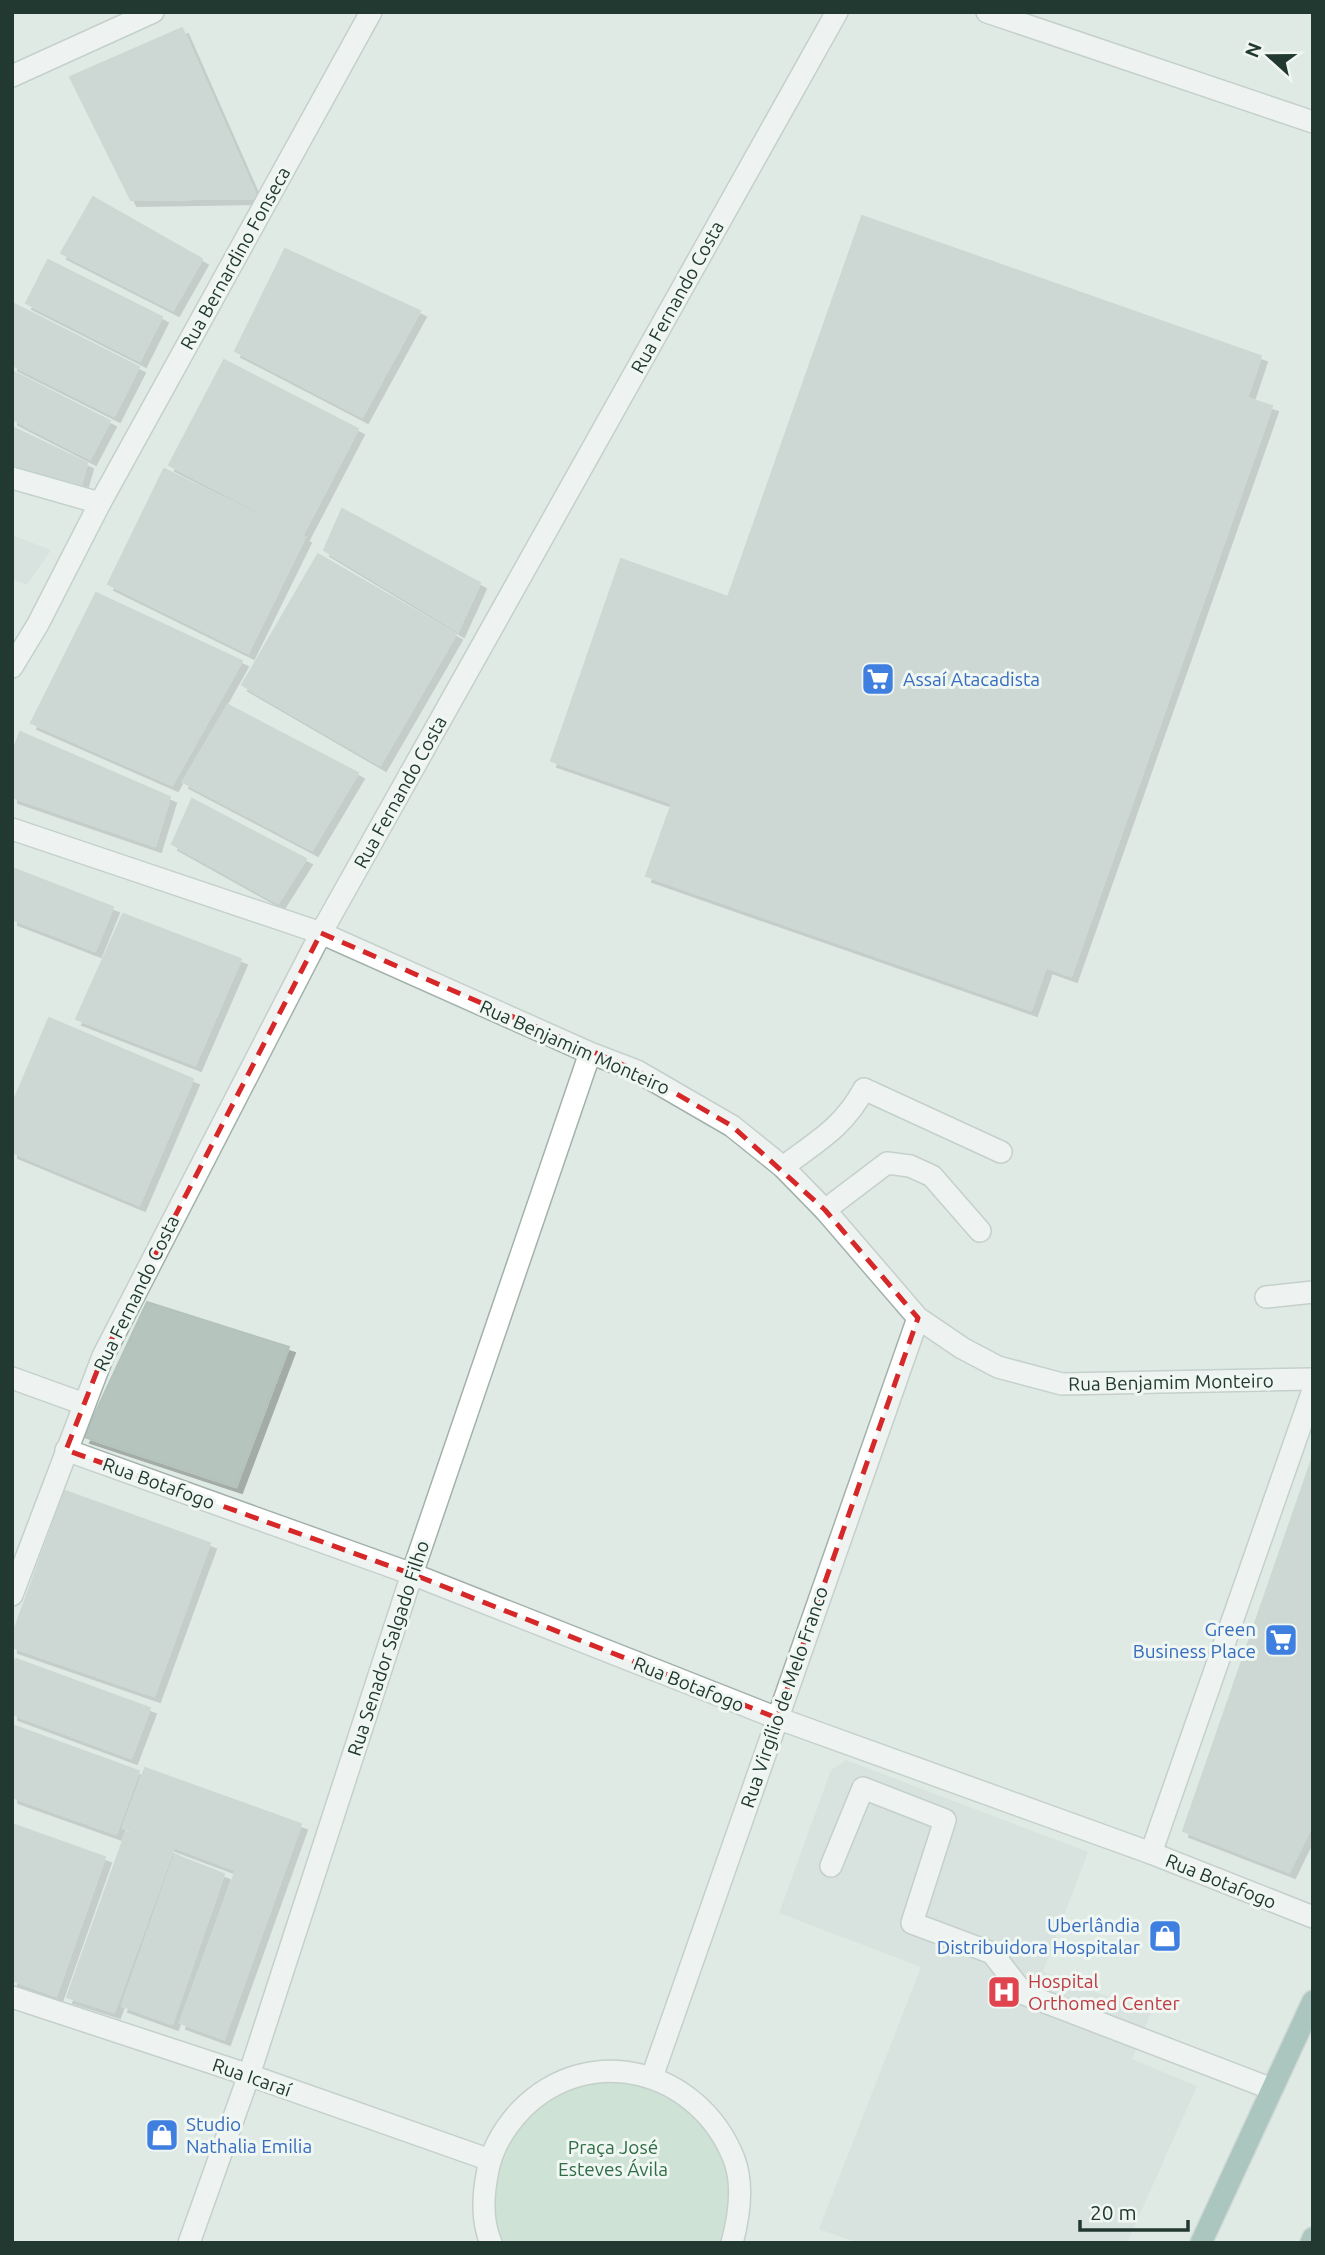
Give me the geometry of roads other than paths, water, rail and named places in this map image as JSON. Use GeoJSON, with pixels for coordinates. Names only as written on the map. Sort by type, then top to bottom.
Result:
{"type":"FeatureCollection","features":[{"type":"Feature","properties":{"kind":"main road"},"geometry":{"type":"LineString","coordinates":[[1201,2243],[1313,2001]]}},
{"type":"Feature","properties":{"kind":"street"},"geometry":{"type":"LineString","coordinates":[[12,76],[153,12]]}},
{"type":"Feature","properties":{"kind":"street","name":"Rua Bernardino Fonseca"},"geometry":{"type":"LineString","coordinates":[[12,667],[38,624],[100,503],[371,12]]}},
{"type":"Feature","properties":{"kind":"street","name":"Rua Fernando Costa"},"geometry":{"type":"LineString","coordinates":[[12,1595],[103,1356],[321,933],[837,12]]}},
{"type":"Feature","properties":{"kind":"street"},"geometry":{"type":"LineString","coordinates":[[987,12],[1313,122]]}},
{"type":"Feature","properties":{"kind":"street"},"geometry":{"type":"LineString","coordinates":[[12,478],[100,503]]}},
{"type":"Feature","properties":{"kind":"street","name":"Rua Benjamim Monteiro"},"geometry":{"type":"LineString","coordinates":[[12,829],[321,933],[590,1053],[637,1071],[732,1126],[783,1167],[825,1210],[918,1318],[962,1348],[998,1367],[1062,1384],[1313,1379]]}},
{"type":"Feature","properties":{"kind":"street","name":"Rua Senador Salgado Filho"},"geometry":{"type":"LineString","coordinates":[[189,2243],[248,2075],[412,1574],[590,1053]]}},
{"type":"Feature","properties":{"kind":"street"},"geometry":{"type":"LineString","coordinates":[[783,1167],[838,1126],[851,1112],[864,1089],[1001,1152]]}},
{"type":"Feature","properties":{"kind":"street"},"geometry":{"type":"LineString","coordinates":[[825,1210],[887,1163],[909,1166],[932,1176],[981,1231]]}},
{"type":"Feature","properties":{"kind":"street"},"geometry":{"type":"LineString","coordinates":[[1266,1297],[1313,1292]]}},
{"type":"Feature","properties":{"kind":"street","name":"Rua Virgílio de Melo Franco"},"geometry":{"type":"LineString","coordinates":[[652,2077],[918,1318]]}},
{"type":"Feature","properties":{"kind":"street"},"geometry":{"type":"LineString","coordinates":[[12,1378],[84,1404]]}},
{"type":"Feature","properties":{"kind":"street"},"geometry":{"type":"LineString","coordinates":[[1151,1853],[1313,1390]]}},
{"type":"Feature","properties":{"kind":"street","name":"Rua Botafogo"},"geometry":{"type":"LineString","coordinates":[[66,1450],[412,1574],[777,1718],[1151,1853],[1313,1917]]}},
{"type":"Feature","properties":{"kind":"street"},"geometry":{"type":"LineString","coordinates":[[831,1866],[863,1788],[945,1820],[912,1923],[992,1953],[1024,1994],[1272,2089]]}},
{"type":"Feature","properties":{"kind":"street","name":"Rua Icaraí"},"geometry":{"type":"LineString","coordinates":[[12,1997],[248,2075],[490,2160]]}},
{"type":"Feature","properties":{"kind":"street"},"geometry":{"type":"LineString","coordinates":[[491,2243],[483,2199],[490,2160],[508,2124],[536,2095],[573,2077],[612,2070],[652,2077],[688,2095],[717,2125],[735,2161],[740,2201],[734,2242]]}},
{"type":"Feature","properties":{"kind":"place","name":"Assaí Atacadista"},"geometry":{"type":"Point","coordinates":[878,679]}},
{"type":"Feature","properties":{"kind":"place","name":"Green Business Place"},"geometry":{"type":"Point","coordinates":[1281,1640]}},
{"type":"Feature","properties":{"kind":"place","name":"Uberlândia Distribuidora Hospitalar"},"geometry":{"type":"Point","coordinates":[1165,1936]}},
{"type":"Feature","properties":{"kind":"place","name":"Hospital Orthomed Center"},"geometry":{"type":"Point","coordinates":[1004,1992]}},
{"type":"Feature","properties":{"kind":"place","name":"Studio Nathalia Emilia"},"geometry":{"type":"Point","coordinates":[162,2135]}},
{"type":"Feature","properties":{"kind":"park label","name":"Praça José Esteves Ávila"},"geometry":{"type":"Point","coordinates":[613,2158]}}]}
